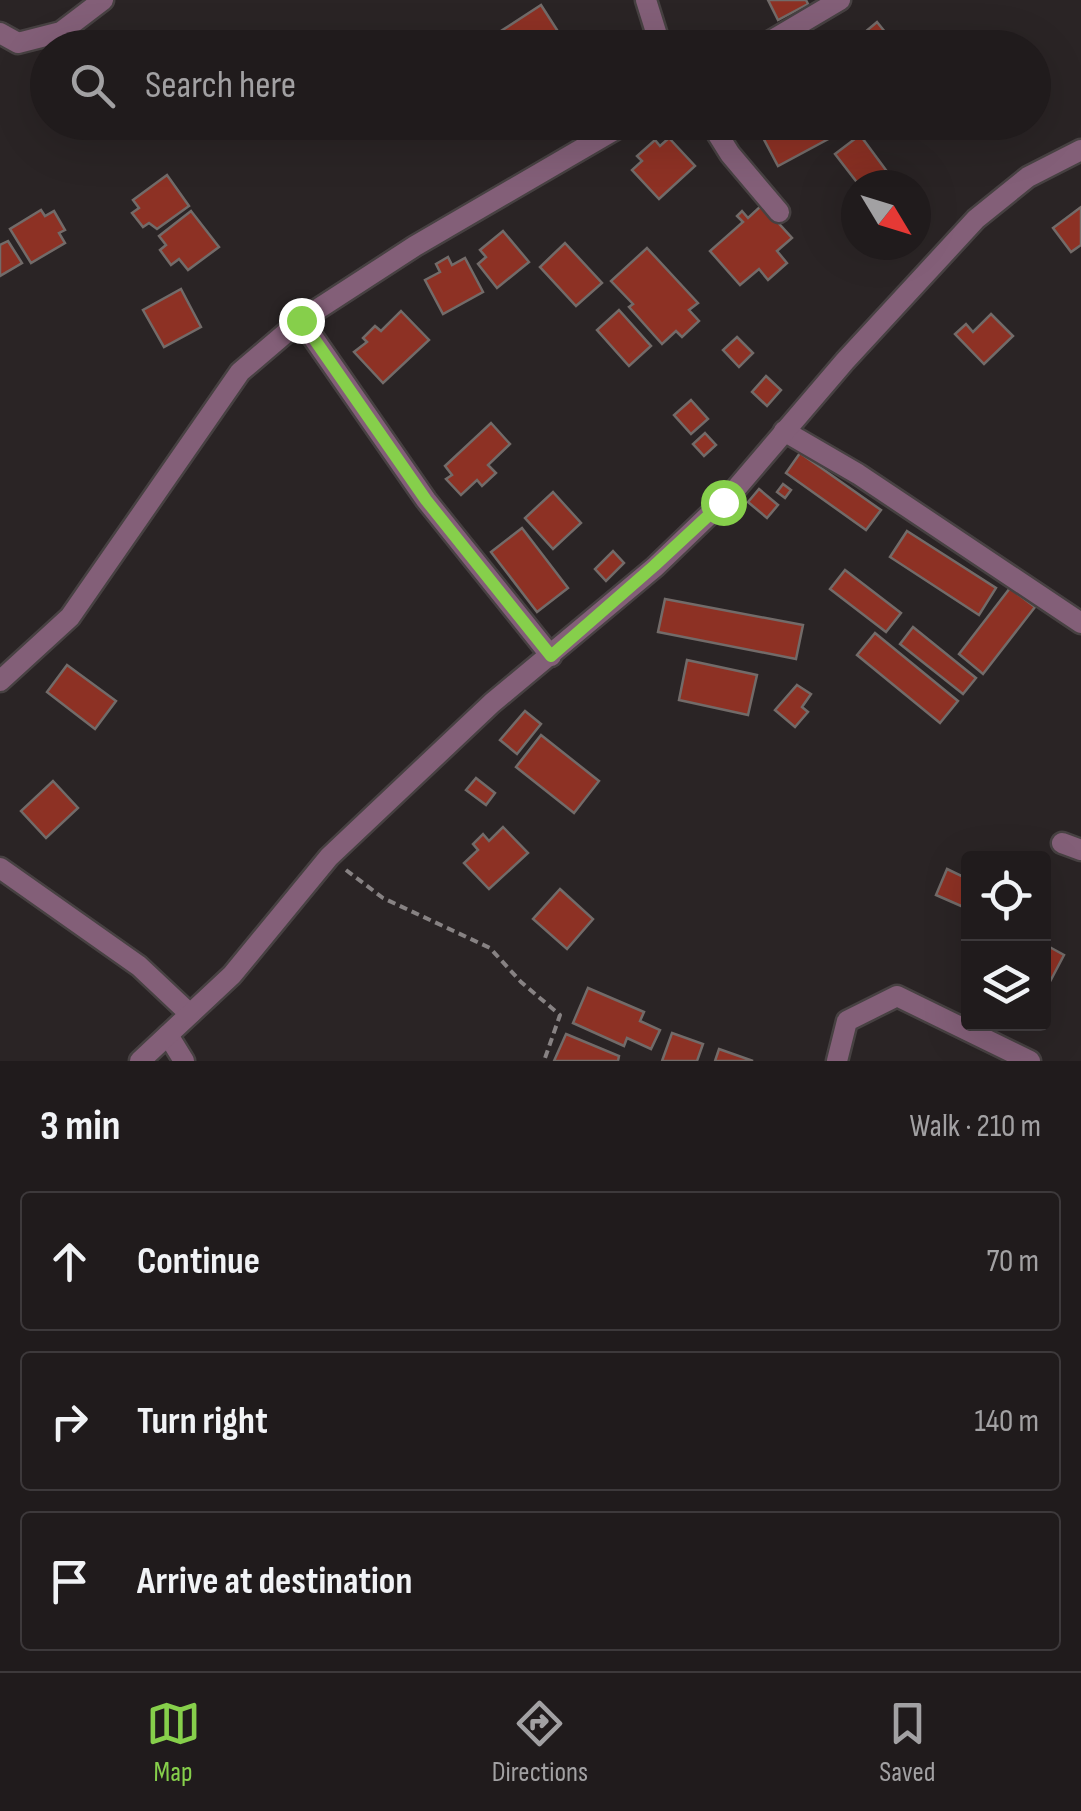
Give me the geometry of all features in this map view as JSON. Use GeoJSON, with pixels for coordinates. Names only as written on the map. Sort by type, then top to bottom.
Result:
{"type":"FeatureCollection","features":[{"type":"Feature","properties":{"kind":"street"},"geometry":{"type":"LineString","coordinates":[[64,30],[103,0]]}},
{"type":"Feature","properties":{"kind":"street"},"geometry":{"type":"LineString","coordinates":[[646,0],[655,30]]}},
{"type":"Feature","properties":{"kind":"street"},"geometry":{"type":"LineString","coordinates":[[789,30],[840,0]]}},
{"type":"Feature","properties":{"kind":"street"},"geometry":{"type":"LineString","coordinates":[[0,33],[18,43],[30,40]]}},
{"type":"Feature","properties":{"kind":"street"},"geometry":{"type":"LineString","coordinates":[[0,681],[70,617],[240,372],[301,320],[415,246],[597,140]]}},
{"type":"Feature","properties":{"kind":"street"},"geometry":{"type":"LineString","coordinates":[[721,140],[779,212]]}},
{"type":"Feature","properties":{"kind":"street"},"geometry":{"type":"LineString","coordinates":[[140,1061],[232,975],[329,857],[492,703],[654,566],[734,491],[976,219],[1028,178],[1081,150]]}},
{"type":"Feature","properties":{"kind":"street"},"geometry":{"type":"LineString","coordinates":[[301,320],[426,500],[551,656]]}},
{"type":"Feature","properties":{"kind":"street"},"geometry":{"type":"LineString","coordinates":[[784,431],[858,474],[1081,623]]}},
{"type":"Feature","properties":{"kind":"street"},"geometry":{"type":"LineString","coordinates":[[0,868],[139,966],[190,1014]]}},
{"type":"Feature","properties":{"kind":"street"},"geometry":{"type":"LineString","coordinates":[[837,1061],[847,1021],[897,996],[1030,1061]]}},
{"type":"Feature","properties":{"kind":"street"},"geometry":{"type":"LineString","coordinates":[[168,1035],[184,1061]]}},
{"type":"Feature","properties":{"kind":"path"},"geometry":{"type":"LineString","coordinates":[[329,857],[383,898],[490,948],[520,982],[560,1015],[544,1061]]}},
{"type":"Feature","properties":{"kind":"building"},"geometry":{"type":"Polygon","coordinates":[[[768,0],[806,0],[808,4],[778,20],[768,0]]]}},
{"type":"Feature","properties":{"kind":"building"},"geometry":{"type":"Polygon","coordinates":[[[541,5],[557,30],[503,30],[541,5]]]}},
{"type":"Feature","properties":{"kind":"building"},"geometry":{"type":"Polygon","coordinates":[[[877,22],[883,30],[867,30],[877,22]]]}},
{"type":"Feature","properties":{"kind":"building"},"geometry":{"type":"Polygon","coordinates":[[[655,140],[660,146],[671,140],[695,166],[659,199],[632,170],[642,161],[637,156],[655,140]]]}},
{"type":"Feature","properties":{"kind":"building"},"geometry":{"type":"Polygon","coordinates":[[[764,140],[826,140],[778,166],[764,140]]]}},
{"type":"Feature","properties":{"kind":"building"},"geometry":{"type":"Polygon","coordinates":[[[853,140],[864,140],[886,170],[847,170],[835,154],[853,140]]]}},
{"type":"Feature","properties":{"kind":"building"},"geometry":{"type":"Polygon","coordinates":[[[167,175],[189,206],[157,229],[149,223],[143,227],[132,213],[139,208],[133,200],[167,175]]]}},
{"type":"Feature","properties":{"kind":"building"},"geometry":{"type":"Polygon","coordinates":[[[762,205],[792,238],[777,251],[787,263],[768,280],[759,269],[740,285],[710,251],[743,222],[737,216],[742,211],[748,218],[762,205]]]}},
{"type":"Feature","properties":{"kind":"building"},"geometry":{"type":"Polygon","coordinates":[[[1081,207],[1081,245],[1071,252],[1053,228],[1081,207]]]}},
{"type":"Feature","properties":{"kind":"building"},"geometry":{"type":"Polygon","coordinates":[[[41,210],[45,216],[54,211],[65,230],[59,233],[65,243],[31,263],[10,229],[41,210]]]}},
{"type":"Feature","properties":{"kind":"building"},"geometry":{"type":"Polygon","coordinates":[[[191,211],[219,247],[188,270],[179,259],[171,265],[160,250],[166,245],[159,236],[191,211]]]}},
{"type":"Feature","properties":{"kind":"building"},"geometry":{"type":"Polygon","coordinates":[[[503,231],[529,262],[497,288],[478,264],[486,257],[480,250],[503,231]]]}},
{"type":"Feature","properties":{"kind":"building"},"geometry":{"type":"Polygon","coordinates":[[[8,241],[22,263],[0,276],[0,245],[8,241]]]}},
{"type":"Feature","properties":{"kind":"building"},"geometry":{"type":"Polygon","coordinates":[[[565,243],[602,283],[576,306],[540,267],[565,243]]]}},
{"type":"Feature","properties":{"kind":"building"},"geometry":{"type":"Polygon","coordinates":[[[647,248],[698,303],[689,310],[699,321],[682,337],[676,331],[662,344],[611,281],[647,248]]]}},
{"type":"Feature","properties":{"kind":"building"},"geometry":{"type":"Polygon","coordinates":[[[448,257],[452,265],[465,258],[483,292],[443,314],[425,280],[440,272],[436,264],[448,257]]]}},
{"type":"Feature","properties":{"kind":"building"},"geometry":{"type":"Polygon","coordinates":[[[181,289],[201,327],[164,347],[143,310],[181,289]]]}},
{"type":"Feature","properties":{"kind":"building"},"geometry":{"type":"Polygon","coordinates":[[[619,310],[651,346],[629,366],[597,330],[619,310]]]}},
{"type":"Feature","properties":{"kind":"building"},"geometry":{"type":"Polygon","coordinates":[[[401,311],[429,340],[383,383],[354,352],[367,342],[363,338],[375,326],[381,331],[401,311]]]}},
{"type":"Feature","properties":{"kind":"building"},"geometry":{"type":"Polygon","coordinates":[[[991,314],[1013,336],[984,364],[955,334],[966,324],[973,332],[991,314]]]}},
{"type":"Feature","properties":{"kind":"building"},"geometry":{"type":"Polygon","coordinates":[[[737,337],[753,353],[739,367],[723,350],[737,337]]]}},
{"type":"Feature","properties":{"kind":"building"},"geometry":{"type":"Polygon","coordinates":[[[766,376],[781,390],[767,406],[752,392],[766,376]]]}},
{"type":"Feature","properties":{"kind":"building"},"geometry":{"type":"Polygon","coordinates":[[[691,400],[708,419],[691,434],[674,415],[691,400]]]}},
{"type":"Feature","properties":{"kind":"building"},"geometry":{"type":"Polygon","coordinates":[[[491,423],[510,444],[488,465],[496,473],[482,486],[477,480],[461,495],[446,479],[452,475],[445,466],[491,423]]]}},
{"type":"Feature","properties":{"kind":"building"},"geometry":{"type":"Polygon","coordinates":[[[705,433],[716,445],[704,456],[693,444],[705,433]]]}},
{"type":"Feature","properties":{"kind":"building"},"geometry":{"type":"Polygon","coordinates":[[[800,453],[881,510],[866,530],[786,473],[800,453]]]}},
{"type":"Feature","properties":{"kind":"building"},"geometry":{"type":"Polygon","coordinates":[[[783,484],[791,490],[785,498],[777,492],[783,484]]]}},
{"type":"Feature","properties":{"kind":"building"},"geometry":{"type":"Polygon","coordinates":[[[759,489],[778,505],[767,518],[748,502],[759,489]]]}},
{"type":"Feature","properties":{"kind":"building"},"geometry":{"type":"Polygon","coordinates":[[[553,492],[581,523],[553,549],[525,518],[553,492]]]}},
{"type":"Feature","properties":{"kind":"building"},"geometry":{"type":"Polygon","coordinates":[[[522,528],[568,588],[537,612],[491,552],[522,528]]]}},
{"type":"Feature","properties":{"kind":"building"},"geometry":{"type":"Polygon","coordinates":[[[907,531],[996,588],[979,615],[890,557],[907,531]]]}},
{"type":"Feature","properties":{"kind":"building"},"geometry":{"type":"Polygon","coordinates":[[[613,551],[624,563],[606,581],[595,569],[613,551]]]}},
{"type":"Feature","properties":{"kind":"building"},"geometry":{"type":"Polygon","coordinates":[[[845,570],[901,613],[886,632],[830,589],[845,570]]]}},
{"type":"Feature","properties":{"kind":"building"},"geometry":{"type":"Polygon","coordinates":[[[1010,588],[1035,607],[983,674],[959,654],[1010,588]]]}},
{"type":"Feature","properties":{"kind":"building"},"geometry":{"type":"Polygon","coordinates":[[[665,599],[803,625],[796,659],[658,632],[665,599]]]}},
{"type":"Feature","properties":{"kind":"building"},"geometry":{"type":"Polygon","coordinates":[[[913,627],[976,678],[963,694],[900,644],[913,627]]]}},
{"type":"Feature","properties":{"kind":"building"},"geometry":{"type":"Polygon","coordinates":[[[875,633],[958,701],[940,723],[857,655],[875,633]]]}},
{"type":"Feature","properties":{"kind":"building"},"geometry":{"type":"Polygon","coordinates":[[[687,660],[757,675],[748,715],[679,700],[687,660]]]}},
{"type":"Feature","properties":{"kind":"building"},"geometry":{"type":"Polygon","coordinates":[[[67,665],[116,701],[95,729],[47,692],[67,665]]]}},
{"type":"Feature","properties":{"kind":"building"},"geometry":{"type":"Polygon","coordinates":[[[797,685],[811,694],[802,707],[808,712],[795,727],[775,710],[797,685]]]}},
{"type":"Feature","properties":{"kind":"building"},"geometry":{"type":"Polygon","coordinates":[[[525,711],[541,724],[517,754],[500,740],[525,711]]]}},
{"type":"Feature","properties":{"kind":"building"},"geometry":{"type":"Polygon","coordinates":[[[541,735],[599,781],[574,813],[516,767],[541,735]]]}},
{"type":"Feature","properties":{"kind":"building"},"geometry":{"type":"Polygon","coordinates":[[[476,778],[495,793],[486,805],[466,790],[476,778]]]}},
{"type":"Feature","properties":{"kind":"building"},"geometry":{"type":"Polygon","coordinates":[[[53,781],[78,808],[46,838],[21,811],[53,781]]]}},
{"type":"Feature","properties":{"kind":"building"},"geometry":{"type":"Polygon","coordinates":[[[503,827],[528,853],[489,889],[464,863],[478,850],[473,844],[483,834],[489,841],[503,827]]]}},
{"type":"Feature","properties":{"kind":"building"},"geometry":{"type":"Polygon","coordinates":[[[947,869],[961,876],[961,906],[936,895],[947,869]]]}},
{"type":"Feature","properties":{"kind":"building"},"geometry":{"type":"Polygon","coordinates":[[[560,889],[593,919],[567,949],[533,919],[560,889]]]}},
{"type":"Feature","properties":{"kind":"building"},"geometry":{"type":"Polygon","coordinates":[[[1051,948],[1064,955],[1051,980],[1051,948]]]}},
{"type":"Feature","properties":{"kind":"building"},"geometry":{"type":"Polygon","coordinates":[[[588,988],[644,1012],[640,1021],[660,1030],[651,1049],[627,1038],[624,1046],[573,1023],[588,988]]]}},
{"type":"Feature","properties":{"kind":"building"},"geometry":{"type":"Polygon","coordinates":[[[672,1033],[703,1044],[697,1061],[662,1061],[672,1033]]]}},
{"type":"Feature","properties":{"kind":"building"},"geometry":{"type":"Polygon","coordinates":[[[566,1034],[619,1056],[618,1061],[554,1061],[566,1034]]]}},
{"type":"Feature","properties":{"kind":"building"},"geometry":{"type":"Polygon","coordinates":[[[719,1049],[753,1061],[715,1061],[719,1049]]]}},
{"type":"Feature","properties":{"kind":"route"},"geometry":{"type":"LineString","coordinates":[[301,320],[426,500],[551,656],[723,502]]}}]}
